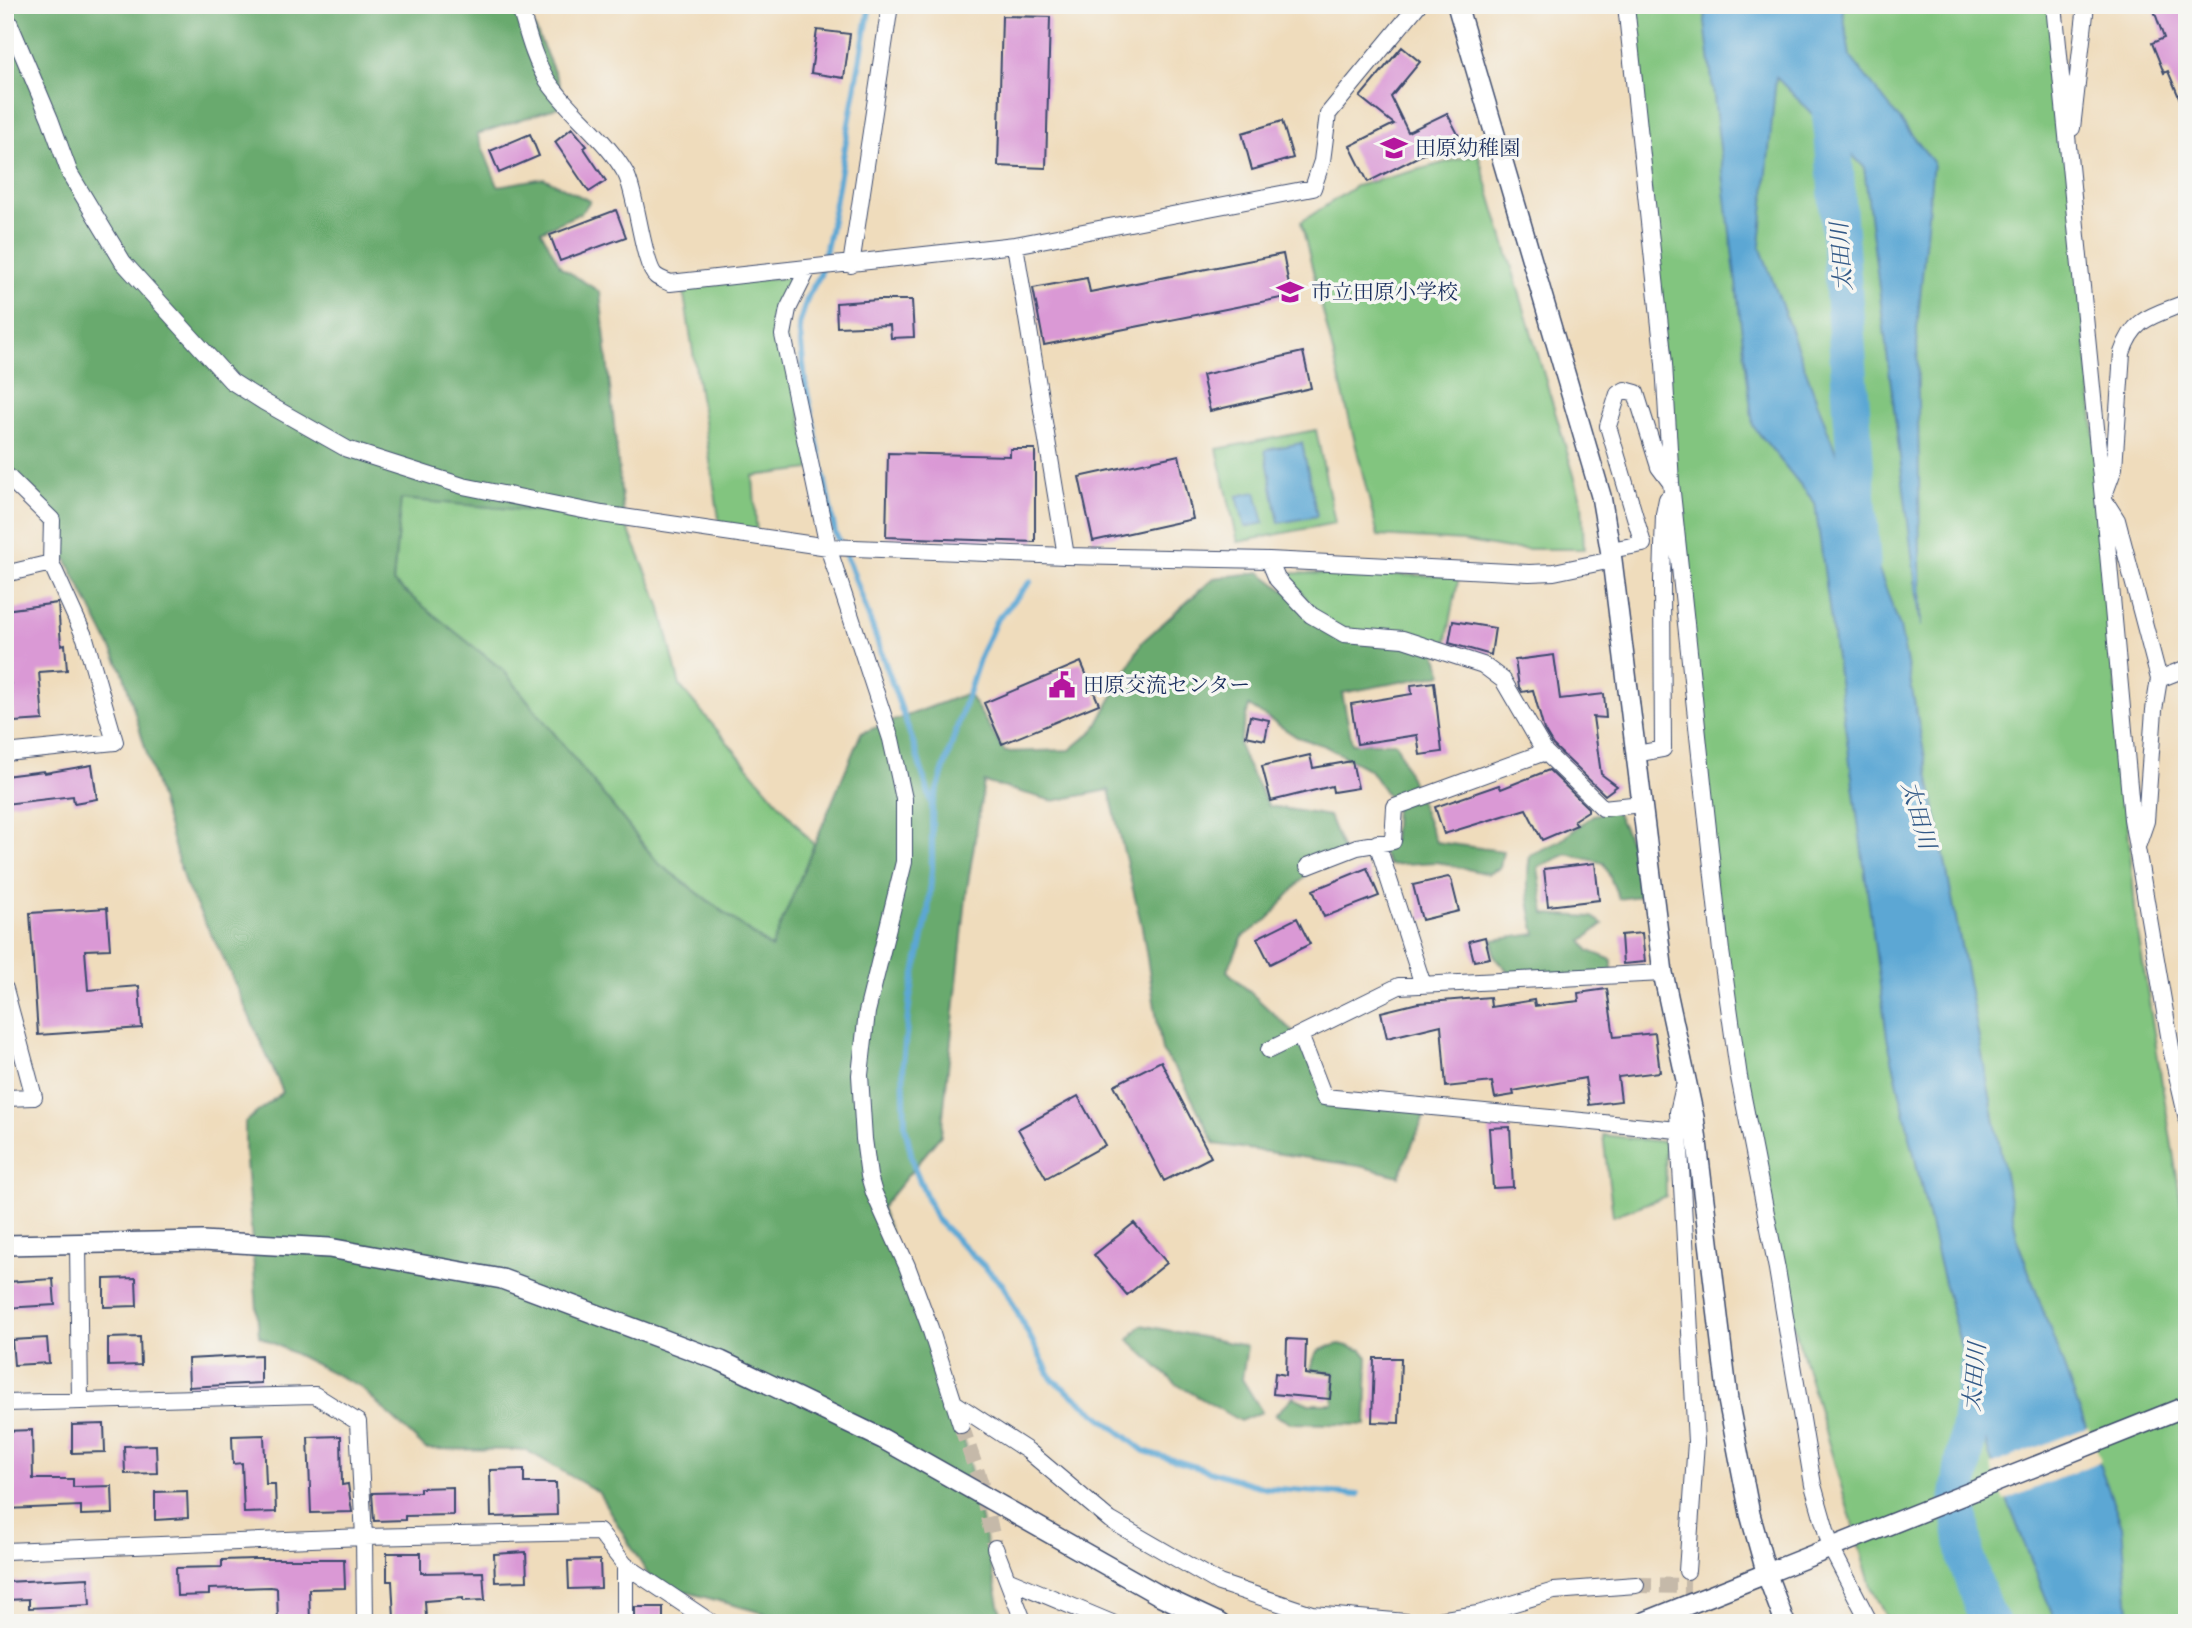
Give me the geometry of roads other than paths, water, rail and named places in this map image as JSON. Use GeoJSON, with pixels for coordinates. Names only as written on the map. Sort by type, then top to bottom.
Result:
{"type":"FeatureCollection","features":[{"type":"Feature","properties":{"kind":"street"},"geometry":{"type":"LineString","coordinates":[[519,5],[533,50],[547,80],[607,146],[627,176],[649,265],[654,275],[670,283],[1015,245],[1313,188],[1322,161],[1328,114],[1418,5]]}},
{"type":"Feature","properties":{"kind":"street"},"geometry":{"type":"LineString","coordinates":[[851,265],[890,5]]}},
{"type":"Feature","properties":{"kind":"street"},"geometry":{"type":"LineString","coordinates":[[1457,5],[1601,496],[1611,555],[1663,973],[1694,1117],[1728,1400],[1750,1514],[1767,1575],[1785,1623]]}},
{"type":"Feature","properties":{"kind":"street"},"geometry":{"type":"LineString","coordinates":[[1626,5],[1664,364],[1671,483],[1721,951],[1739,1077],[1777,1269],[1813,1485],[1831,1548],[1870,1623]]}},
{"type":"Feature","properties":{"kind":"street"},"geometry":{"type":"LineString","coordinates":[[2054,5],[2132,819],[2172,1053],[2187,1119]]}},
{"type":"Feature","properties":{"kind":"street"},"geometry":{"type":"LineString","coordinates":[[2069,151],[2086,5]]}},
{"type":"Feature","properties":{"kind":"street"},"geometry":{"type":"LineString","coordinates":[[5,20],[9,22],[50,118],[69,174],[123,262],[230,381],[347,449],[463,486],[601,514],[828,547],[1269,560],[1554,572],[1643,544],[1608,426],[1618,394],[1626,390],[1636,393],[1659,467],[1671,483],[1664,514],[1663,749],[1636,754]]}},
{"type":"Feature","properties":{"kind":"street"},"geometry":{"type":"LineString","coordinates":[[1015,245],[1066,556]]}},
{"type":"Feature","properties":{"kind":"street"},"geometry":{"type":"LineString","coordinates":[[808,269],[788,309],[783,335],[828,547],[891,739],[904,799],[904,862],[867,1012],[860,1075],[864,1139],[874,1193],[907,1266],[961,1425]]}},
{"type":"Feature","properties":{"kind":"street"},"geometry":{"type":"LineString","coordinates":[[2103,498],[2114,468],[2122,354],[2127,337],[2143,320],[2187,302]]}},
{"type":"Feature","properties":{"kind":"street"},"geometry":{"type":"LineString","coordinates":[[5,474],[52,520],[51,563],[85,638],[115,742],[5,753]]}},
{"type":"Feature","properties":{"kind":"street"},"geometry":{"type":"LineString","coordinates":[[2103,498],[2117,520],[2159,679],[2154,709],[2146,821],[2137,849]]}},
{"type":"Feature","properties":{"kind":"street"},"geometry":{"type":"LineString","coordinates":[[1269,560],[1277,579],[1311,615],[1344,634],[1403,639],[1483,665],[1503,680],[1545,752],[1603,808],[1642,804]]}},
{"type":"Feature","properties":{"kind":"street"},"geometry":{"type":"LineString","coordinates":[[5,574],[51,563]]}},
{"type":"Feature","properties":{"kind":"street"},"geometry":{"type":"LineString","coordinates":[[2159,679],[2187,668]]}},
{"type":"Feature","properties":{"kind":"street"},"geometry":{"type":"LineString","coordinates":[[1308,866],[1357,847],[1393,841],[1395,807],[1545,752]]}},
{"type":"Feature","properties":{"kind":"street"},"geometry":{"type":"LineString","coordinates":[[1377,844],[1423,985]]}},
{"type":"Feature","properties":{"kind":"street"},"geometry":{"type":"LineString","coordinates":[[1269,1050],[1399,986],[1663,973]]}},
{"type":"Feature","properties":{"kind":"street"},"geometry":{"type":"LineString","coordinates":[[5,989],[34,1097],[5,1098]]}},
{"type":"Feature","properties":{"kind":"street"},"geometry":{"type":"LineString","coordinates":[[1300,1035],[1324,1097],[1678,1130]]}},
{"type":"Feature","properties":{"kind":"street"},"geometry":{"type":"LineString","coordinates":[[2172,1053],[2187,1088]]}},
{"type":"Feature","properties":{"kind":"street"},"geometry":{"type":"LineString","coordinates":[[1686,1079],[1678,1112],[1678,1130],[1696,1442],[1687,1570]]}},
{"type":"Feature","properties":{"kind":"street"},"geometry":{"type":"LineString","coordinates":[[5,1245],[202,1241],[328,1248],[502,1279],[721,1361],[883,1439],[1159,1595],[1219,1623]]}},
{"type":"Feature","properties":{"kind":"street"},"geometry":{"type":"LineString","coordinates":[[78,1244],[80,1401]]}},
{"type":"Feature","properties":{"kind":"street"},"geometry":{"type":"LineString","coordinates":[[5,1404],[315,1395],[358,1422],[365,1623]]}},
{"type":"Feature","properties":{"kind":"street"},"geometry":{"type":"LineString","coordinates":[[953,1402],[1028,1451],[1110,1520],[1219,1583],[1312,1614],[1418,1623],[1478,1614],[1555,1591],[1636,1585]]}},
{"type":"Feature","properties":{"kind":"street"},"geometry":{"type":"LineString","coordinates":[[1643,1623],[2187,1406]]}},
{"type":"Feature","properties":{"kind":"street"},"geometry":{"type":"LineString","coordinates":[[5,1551],[364,1537],[599,1532],[625,1565],[712,1623]]}},
{"type":"Feature","properties":{"kind":"street"},"geometry":{"type":"LineString","coordinates":[[995,1548],[1024,1623]]}},
{"type":"Feature","properties":{"kind":"street"},"geometry":{"type":"LineString","coordinates":[[625,1565],[625,1623]]}},
{"type":"Feature","properties":{"kind":"street"},"geometry":{"type":"LineString","coordinates":[[1007,1578],[1112,1623]]}},
{"type":"Feature","properties":{"kind":"water"},"geometry":{"type":"Polygon","coordinates":[[[1706,5],[1842,5],[1850,56],[1933,162],[1917,329],[1921,627],[1864,167],[1776,77],[1760,246],[1900,627],[2018,1242],[2122,1526],[2130,1623],[2056,1623],[1989,1454],[1940,1267],[1887,1037],[1815,503],[1753,426],[1705,22],[1706,5]]]}},
{"type":"Feature","properties":{"kind":"water"},"geometry":{"type":"Polygon","coordinates":[[[1302,443],[1317,516],[1279,523],[1265,450],[1302,443]]]}},
{"type":"Feature","properties":{"kind":"water"},"geometry":{"type":"Polygon","coordinates":[[[1256,492],[1264,523],[1245,527],[1237,496],[1256,492]]]}},
{"type":"Feature","properties":{"kind":"waterway"},"geometry":{"type":"LineString","coordinates":[[870,5],[830,231],[820,275],[808,296],[799,325],[805,382],[835,533],[850,564],[932,804]]}},
{"type":"Feature","properties":{"kind":"waterway","name":"太田川"},"geometry":{"type":"LineString","coordinates":[[1818,5],[1833,137],[1862,562]]}},
{"type":"Feature","properties":{"kind":"waterway"},"geometry":{"type":"LineString","coordinates":[[1030,582],[996,621],[979,659],[932,806],[932,870],[928,913],[910,997],[903,1063],[905,1126],[914,1167],[936,1219],[1003,1285],[1052,1379],[1144,1451],[1265,1488],[1358,1495]]}},
{"type":"Feature","properties":{"kind":"waterway","name":"太田川"},"geometry":{"type":"LineString","coordinates":[[1979,1346],[1980,1356],[1958,1499],[1966,1559],[1984,1611],[1991,1623]]}},
{"type":"Feature","properties":{"kind":"tunnel"},"geometry":{"type":"LineString","coordinates":[[961,1425],[980,1481],[995,1548]]}},
{"type":"Feature","properties":{"kind":"tunnel"},"geometry":{"type":"LineString","coordinates":[[1636,1585],[1690,1586]]}},
{"type":"Feature","properties":{"kind":"tunnel"},"geometry":{"type":"LineString","coordinates":[[1692,1593],[1698,1623]]}},
{"type":"Feature","properties":{"kind":"place","name":"田原幼稚園"},"geometry":{"type":"Point","coordinates":[1394,148]}},
{"type":"Feature","properties":{"kind":"place","name":"市立田原小学校"},"geometry":{"type":"Point","coordinates":[1290,292]}},
{"type":"Feature","properties":{"kind":"place","name":"田原交流センター"},"geometry":{"type":"Point","coordinates":[1062,685]}}]}
